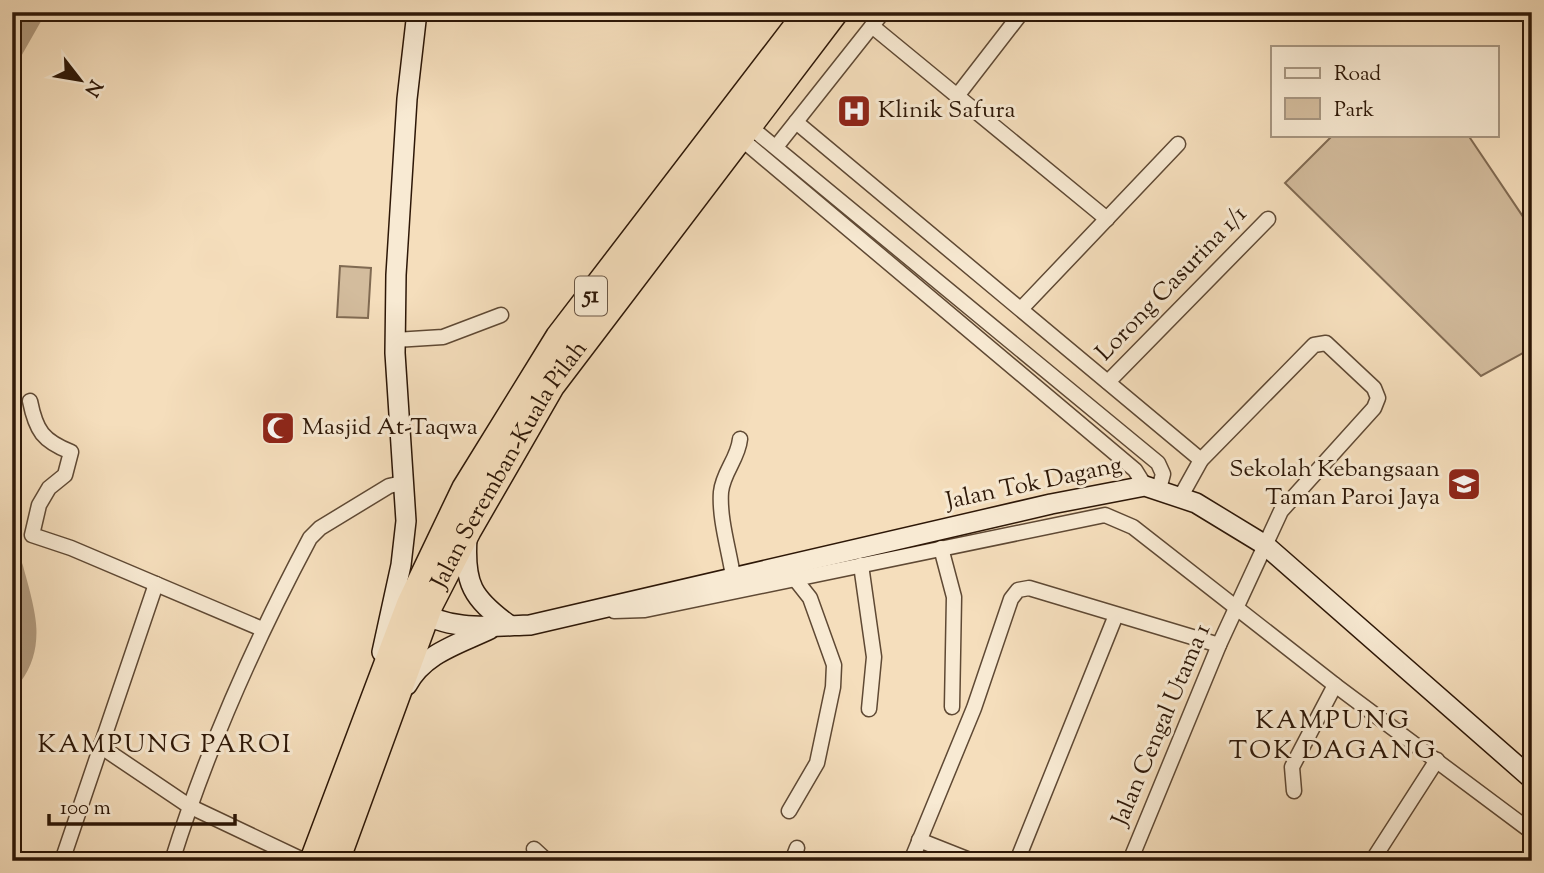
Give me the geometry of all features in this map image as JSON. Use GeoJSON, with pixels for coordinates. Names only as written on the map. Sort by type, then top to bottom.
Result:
{"type":"FeatureCollection","features":[{"type":"Feature","properties":{"kind":"highway","name":"Jalan Seremban-Kuala Pilah"},"geometry":{"type":"LineString","coordinates":[[313,861],[379,717],[465,489],[559,337],[808,12]]}},
{"type":"Feature","properties":{"kind":"highway","name":"Jalan Seremban-Kuala Pilah"},"geometry":{"type":"LineString","coordinates":[[422,608],[551,386],[835,12]]}},
{"type":"Feature","properties":{"kind":"highway","name":"Jalan Seremban-Kuala Pilah"},"geometry":{"type":"LineString","coordinates":[[335,861],[379,717]]}},
{"type":"Feature","properties":{"kind":"street"},"geometry":{"type":"LineString","coordinates":[[379,717],[406,521],[395,340],[407,99],[417,12]]}},
{"type":"Feature","properties":{"kind":"street"},"geometry":{"type":"LineString","coordinates":[[776,147],[883,12]]}},
{"type":"Feature","properties":{"kind":"street"},"geometry":{"type":"LineString","coordinates":[[957,96],[1022,12]]}},
{"type":"Feature","properties":{"kind":"street"},"geometry":{"type":"LineString","coordinates":[[872,26],[1107,219]]}},
{"type":"Feature","properties":{"kind":"street"},"geometry":{"type":"LineString","coordinates":[[796,121],[1201,460]]}},
{"type":"Feature","properties":{"kind":"street"},"geometry":{"type":"LineString","coordinates":[[744,131],[776,147],[1158,463],[1163,474],[1152,487],[744,131]]}},
{"type":"Feature","properties":{"kind":"street"},"geometry":{"type":"LineString","coordinates":[[1021,309],[1178,144]]}},
{"type":"Feature","properties":{"kind":"street","name":"Lorong Casurina 1/1"},"geometry":{"type":"LineString","coordinates":[[1108,382],[1269,219]]}},
{"type":"Feature","properties":{"kind":"street"},"geometry":{"type":"LineString","coordinates":[[395,340],[443,337],[501,316]]}},
{"type":"Feature","properties":{"kind":"street","name":"Jalan Cengal Utama 1"},"geometry":{"type":"LineString","coordinates":[[1130,861],[1219,645],[1281,511],[1374,408],[1378,398],[1374,388],[1326,344],[1314,345],[1201,460],[1181,496]]}},
{"type":"Feature","properties":{"kind":"street"},"geometry":{"type":"LineString","coordinates":[[30,401],[33,420],[48,443],[71,452],[65,475],[49,488],[39,505],[32,536],[262,629]]}},
{"type":"Feature","properties":{"kind":"street"},"geometry":{"type":"LineString","coordinates":[[733,576],[721,492],[726,474],[738,453],[740,439]]}},
{"type":"Feature","properties":{"kind":"street"},"geometry":{"type":"LineString","coordinates":[[172,861],[189,806],[262,629],[310,538],[320,528],[389,486],[402,484]]}},
{"type":"Feature","properties":{"kind":"street","name":"Jalan Tok Dagang"},"geometry":{"type":"LineString","coordinates":[[422,608],[479,616],[503,625],[539,623],[1051,504],[1152,487],[1181,496],[1265,545],[1532,779]]}},
{"type":"Feature","properties":{"kind":"street"},"geometry":{"type":"LineString","coordinates":[[599,608],[620,612],[645,610],[1105,515],[1133,527],[1335,685],[1532,832]]}},
{"type":"Feature","properties":{"kind":"street"},"geometry":{"type":"LineString","coordinates":[[379,717],[419,666],[429,658],[503,625],[470,587],[465,565],[468,530]]}},
{"type":"Feature","properties":{"kind":"street"},"geometry":{"type":"LineString","coordinates":[[941,548],[954,597],[952,707]]}},
{"type":"Feature","properties":{"kind":"street"},"geometry":{"type":"LineString","coordinates":[[861,565],[874,657],[869,709]]}},
{"type":"Feature","properties":{"kind":"street"},"geometry":{"type":"LineString","coordinates":[[789,811],[802,793],[817,763],[833,687],[834,665],[810,598],[795,579]]}},
{"type":"Feature","properties":{"kind":"street"},"geometry":{"type":"LineString","coordinates":[[62,861],[156,584]]}},
{"type":"Feature","properties":{"kind":"street"},"geometry":{"type":"LineString","coordinates":[[911,861],[974,708],[1011,599],[1018,590],[1029,589],[1219,645]]}},
{"type":"Feature","properties":{"kind":"street"},"geometry":{"type":"LineString","coordinates":[[1017,861],[1116,615]]}},
{"type":"Feature","properties":{"kind":"street"},"geometry":{"type":"LineString","coordinates":[[1294,791],[1292,767],[1335,685]]}},
{"type":"Feature","properties":{"kind":"street"},"geometry":{"type":"LineString","coordinates":[[100,746],[189,806],[305,861]]}},
{"type":"Feature","properties":{"kind":"street"},"geometry":{"type":"LineString","coordinates":[[1375,860],[1437,760]]}},
{"type":"Feature","properties":{"kind":"street"},"geometry":{"type":"LineString","coordinates":[[919,840],[972,861]]}},
{"type":"Feature","properties":{"kind":"street"},"geometry":{"type":"LineString","coordinates":[[534,849],[547,861]]}},
{"type":"Feature","properties":{"kind":"green space"},"geometry":{"type":"Polygon","coordinates":[[[1332,136],[1469,136],[1532,230],[1532,348],[1481,376],[1285,183],[1332,136]]]}},
{"type":"Feature","properties":{"kind":"green space"},"geometry":{"type":"Polygon","coordinates":[[[340,266],[371,268],[368,318],[337,317],[340,266]]]}},
{"type":"Feature","properties":{"kind":"waterway"},"geometry":{"type":"LineString","coordinates":[[12,49],[33,12]]}},
{"type":"Feature","properties":{"kind":"waterway"},"geometry":{"type":"LineString","coordinates":[[12,569],[22,609],[25,636],[19,661],[12,674]]}},
{"type":"Feature","properties":{"kind":"place","name":"Klinik Safura"},"geometry":{"type":"Point","coordinates":[854,111]}},
{"type":"Feature","properties":{"kind":"place","name":"Masjid At-Taqwa"},"geometry":{"type":"Point","coordinates":[278,428]}},
{"type":"Feature","properties":{"kind":"place","name":"Sekolah Kebangsaan Taman Paroi Jaya"},"geometry":{"type":"Point","coordinates":[1464,484]}},
{"type":"Feature","properties":{"kind":"district","name":"KAMPUNG TOK DAGANG"},"geometry":{"type":"Point","coordinates":[1333,736]}},
{"type":"Feature","properties":{"kind":"district","name":"KAMPUNG PAROI"},"geometry":{"type":"Point","coordinates":[165,745]}}]}
